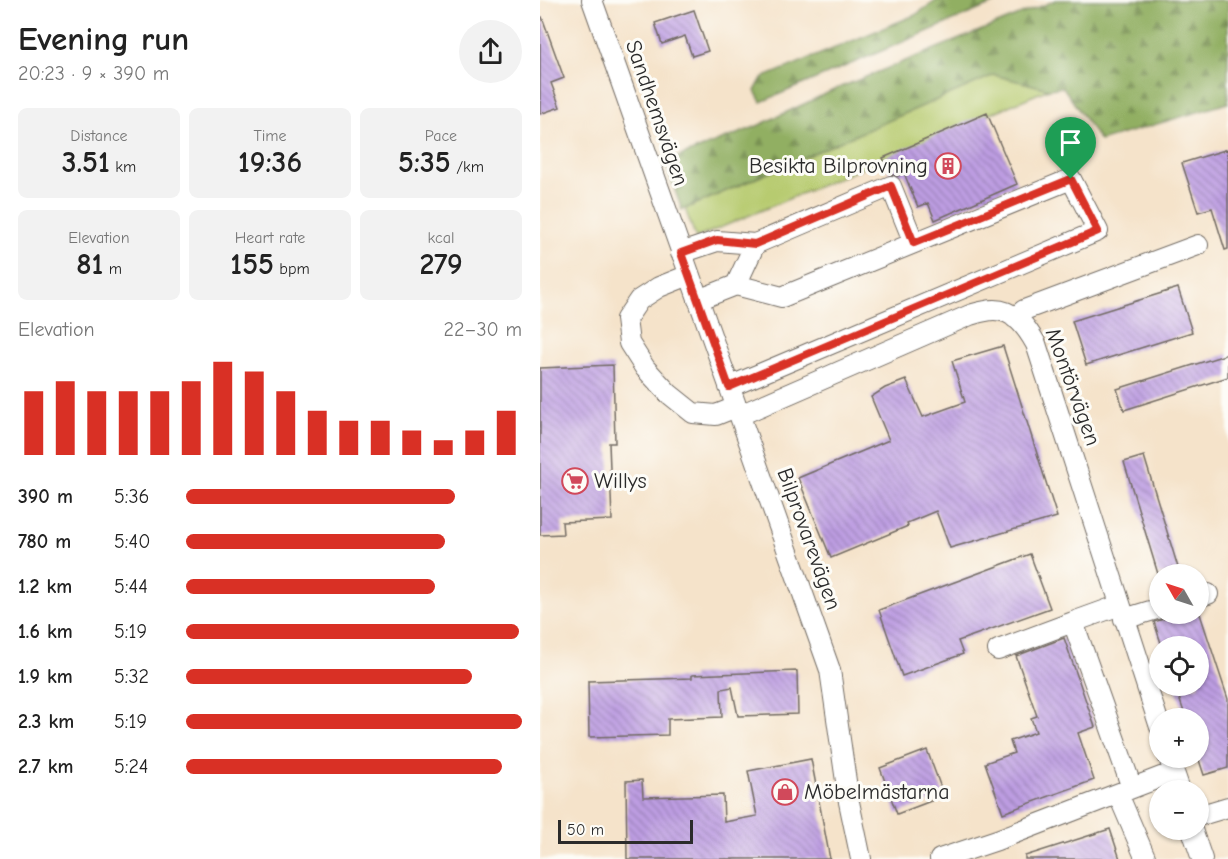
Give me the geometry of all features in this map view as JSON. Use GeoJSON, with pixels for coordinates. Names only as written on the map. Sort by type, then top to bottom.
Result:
{"type":"FeatureCollection","features":[{"type":"Feature","properties":{"kind":"street","name":"Sandhemsvägen"},"geometry":{"type":"LineString","coordinates":[[592,0],[679,248]]}},
{"type":"Feature","properties":{"kind":"street"},"geometry":{"type":"LineString","coordinates":[[698,300],[736,285],[782,297],[1071,179],[1098,231],[729,387]]}},
{"type":"Feature","properties":{"kind":"street"},"geometry":{"type":"LineString","coordinates":[[679,248],[717,240],[755,244],[891,186],[914,243]]}},
{"type":"Feature","properties":{"kind":"street"},"geometry":{"type":"LineString","coordinates":[[736,285],[755,244]]}},
{"type":"Feature","properties":{"kind":"street"},"geometry":{"type":"LineString","coordinates":[[1016,318],[1024,310],[1198,245]]}},
{"type":"Feature","properties":{"kind":"street","name":"Bilprovarevägen"},"geometry":{"type":"LineString","coordinates":[[679,248],[830,670],[849,802],[861,859]]}},
{"type":"Feature","properties":{"kind":"street","name":"Montörvägen"},"geometry":{"type":"LineString","coordinates":[[689,275],[659,287],[639,300],[626,319],[629,343],[645,368],[668,393],[693,413],[716,415],[738,411],[970,315],[994,310],[1011,314],[1025,326],[1036,345],[1154,708]]}},
{"type":"Feature","properties":{"kind":"street"},"geometry":{"type":"LineString","coordinates":[[998,650],[1073,622],[1149,609]]}},
{"type":"Feature","properties":{"kind":"street"},"geometry":{"type":"LineString","coordinates":[[1073,622],[1145,858]]}},
{"type":"Feature","properties":{"kind":"street"},"geometry":{"type":"LineString","coordinates":[[940,859],[997,840],[1125,791],[1167,768]]}},
{"type":"Feature","properties":{"kind":"street"},"geometry":{"type":"LineString","coordinates":[[1209,813],[1228,807]]}},
{"type":"Feature","properties":{"kind":"street"},"geometry":{"type":"LineString","coordinates":[[1195,840],[1202,859]]}},
{"type":"Feature","properties":{"kind":"green space"},"geometry":{"type":"Polygon","coordinates":[[[937,0],[1002,0],[761,102],[755,91],[762,78],[915,15],[937,0]]]}},
{"type":"Feature","properties":{"kind":"green space"},"geometry":{"type":"Polygon","coordinates":[[[1056,0],[1228,0],[1228,103],[1100,141],[1063,87],[1049,89],[994,75],[682,210],[665,162],[755,127],[836,89],[1056,0]]]}},
{"type":"Feature","properties":{"kind":"green space"},"geometry":{"type":"Polygon","coordinates":[[[994,75],[1049,89],[696,238],[685,209],[994,75]]]}},
{"type":"Feature","properties":{"kind":"building"},"geometry":{"type":"Polygon","coordinates":[[[694,10],[708,51],[692,56],[685,36],[662,44],[655,23],[694,10]]]}},
{"type":"Feature","properties":{"kind":"building"},"geometry":{"type":"Polygon","coordinates":[[[540,17],[542,17],[564,78],[551,83],[560,107],[540,114],[540,17]]]}},
{"type":"Feature","properties":{"kind":"building","name":"Besikta Bilprovning"},"geometry":{"type":"Polygon","coordinates":[[[987,113],[1017,184],[935,220],[928,203],[918,207],[904,173],[898,176],[890,174],[883,158],[987,113]]]}},
{"type":"Feature","properties":{"kind":"building"},"geometry":{"type":"Polygon","coordinates":[[[1228,149],[1228,249],[1225,250],[1212,208],[1198,212],[1182,163],[1228,149]]]}},
{"type":"Feature","properties":{"kind":"building"},"geometry":{"type":"Polygon","coordinates":[[[1178,288],[1192,332],[1086,365],[1072,321],[1178,288]]]}},
{"type":"Feature","properties":{"kind":"building"},"geometry":{"type":"Polygon","coordinates":[[[1003,346],[1057,517],[950,548],[936,511],[907,523],[908,526],[831,558],[798,478],[889,440],[871,397],[885,388],[906,380],[923,417],[965,402],[952,361],[1003,346]]]}},
{"type":"Feature","properties":{"kind":"building"},"geometry":{"type":"Polygon","coordinates":[[[1228,354],[1228,377],[1124,410],[1117,389],[1228,354]]]}},
{"type":"Feature","properties":{"kind":"building","name":"Willys"},"geometry":{"type":"Polygon","coordinates":[[[613,365],[615,443],[609,443],[612,520],[562,522],[563,534],[540,535],[540,368],[613,365]]]}},
{"type":"Feature","properties":{"kind":"building"},"geometry":{"type":"Polygon","coordinates":[[[1144,456],[1177,564],[1155,564],[1124,462],[1144,456]]]}},
{"type":"Feature","properties":{"kind":"building"},"geometry":{"type":"Polygon","coordinates":[[[1030,554],[1050,608],[958,641],[963,654],[902,676],[879,610],[1030,554]]]}},
{"type":"Feature","properties":{"kind":"building"},"geometry":{"type":"Polygon","coordinates":[[[1155,624],[1203,624],[1207,636],[1159,636],[1155,624]]]}},
{"type":"Feature","properties":{"kind":"building"},"geometry":{"type":"Polygon","coordinates":[[[1064,638],[1095,727],[1078,733],[1094,780],[1003,813],[985,763],[1014,753],[1010,741],[1036,732],[1031,718],[1037,716],[1016,656],[1064,638]]]}},
{"type":"Feature","properties":{"kind":"building"},"geometry":{"type":"Polygon","coordinates":[[[1209,641],[1228,699],[1228,768],[1204,775],[1202,768],[1209,768],[1209,708],[1183,708],[1178,696],[1209,696],[1209,641]]]}},
{"type":"Feature","properties":{"kind":"building"},"geometry":{"type":"Polygon","coordinates":[[[797,671],[798,714],[738,716],[732,687],[721,689],[722,717],[668,719],[668,735],[589,737],[588,681],[692,678],[692,675],[797,671]]]}},
{"type":"Feature","properties":{"kind":"building"},"geometry":{"type":"Polygon","coordinates":[[[927,750],[944,796],[897,814],[880,768],[927,750]]]}},
{"type":"Feature","properties":{"kind":"building"},"geometry":{"type":"Polygon","coordinates":[[[811,759],[830,859],[627,859],[626,781],[642,780],[643,797],[723,795],[724,822],[757,816],[748,771],[811,759]]]}},
{"type":"Feature","properties":{"kind":"building"},"geometry":{"type":"Polygon","coordinates":[[[1110,829],[1120,859],[1025,859],[1025,856],[1110,829]]]}},
{"type":"Feature","properties":{"kind":"place","name":"Besikta Bilprovning"},"geometry":{"type":"Point","coordinates":[948,166]}},
{"type":"Feature","properties":{"kind":"place","name":"Willys"},"geometry":{"type":"Point","coordinates":[575,481]}},
{"type":"Feature","properties":{"kind":"place","name":"Möbelmästarna"},"geometry":{"type":"Point","coordinates":[785,792]}},
{"type":"Feature","properties":{"kind":"route"},"geometry":{"type":"LineString","coordinates":[[1071,179],[1098,231],[729,387],[681,253],[717,240],[755,244],[891,186],[914,243],[1071,179]]}}]}
